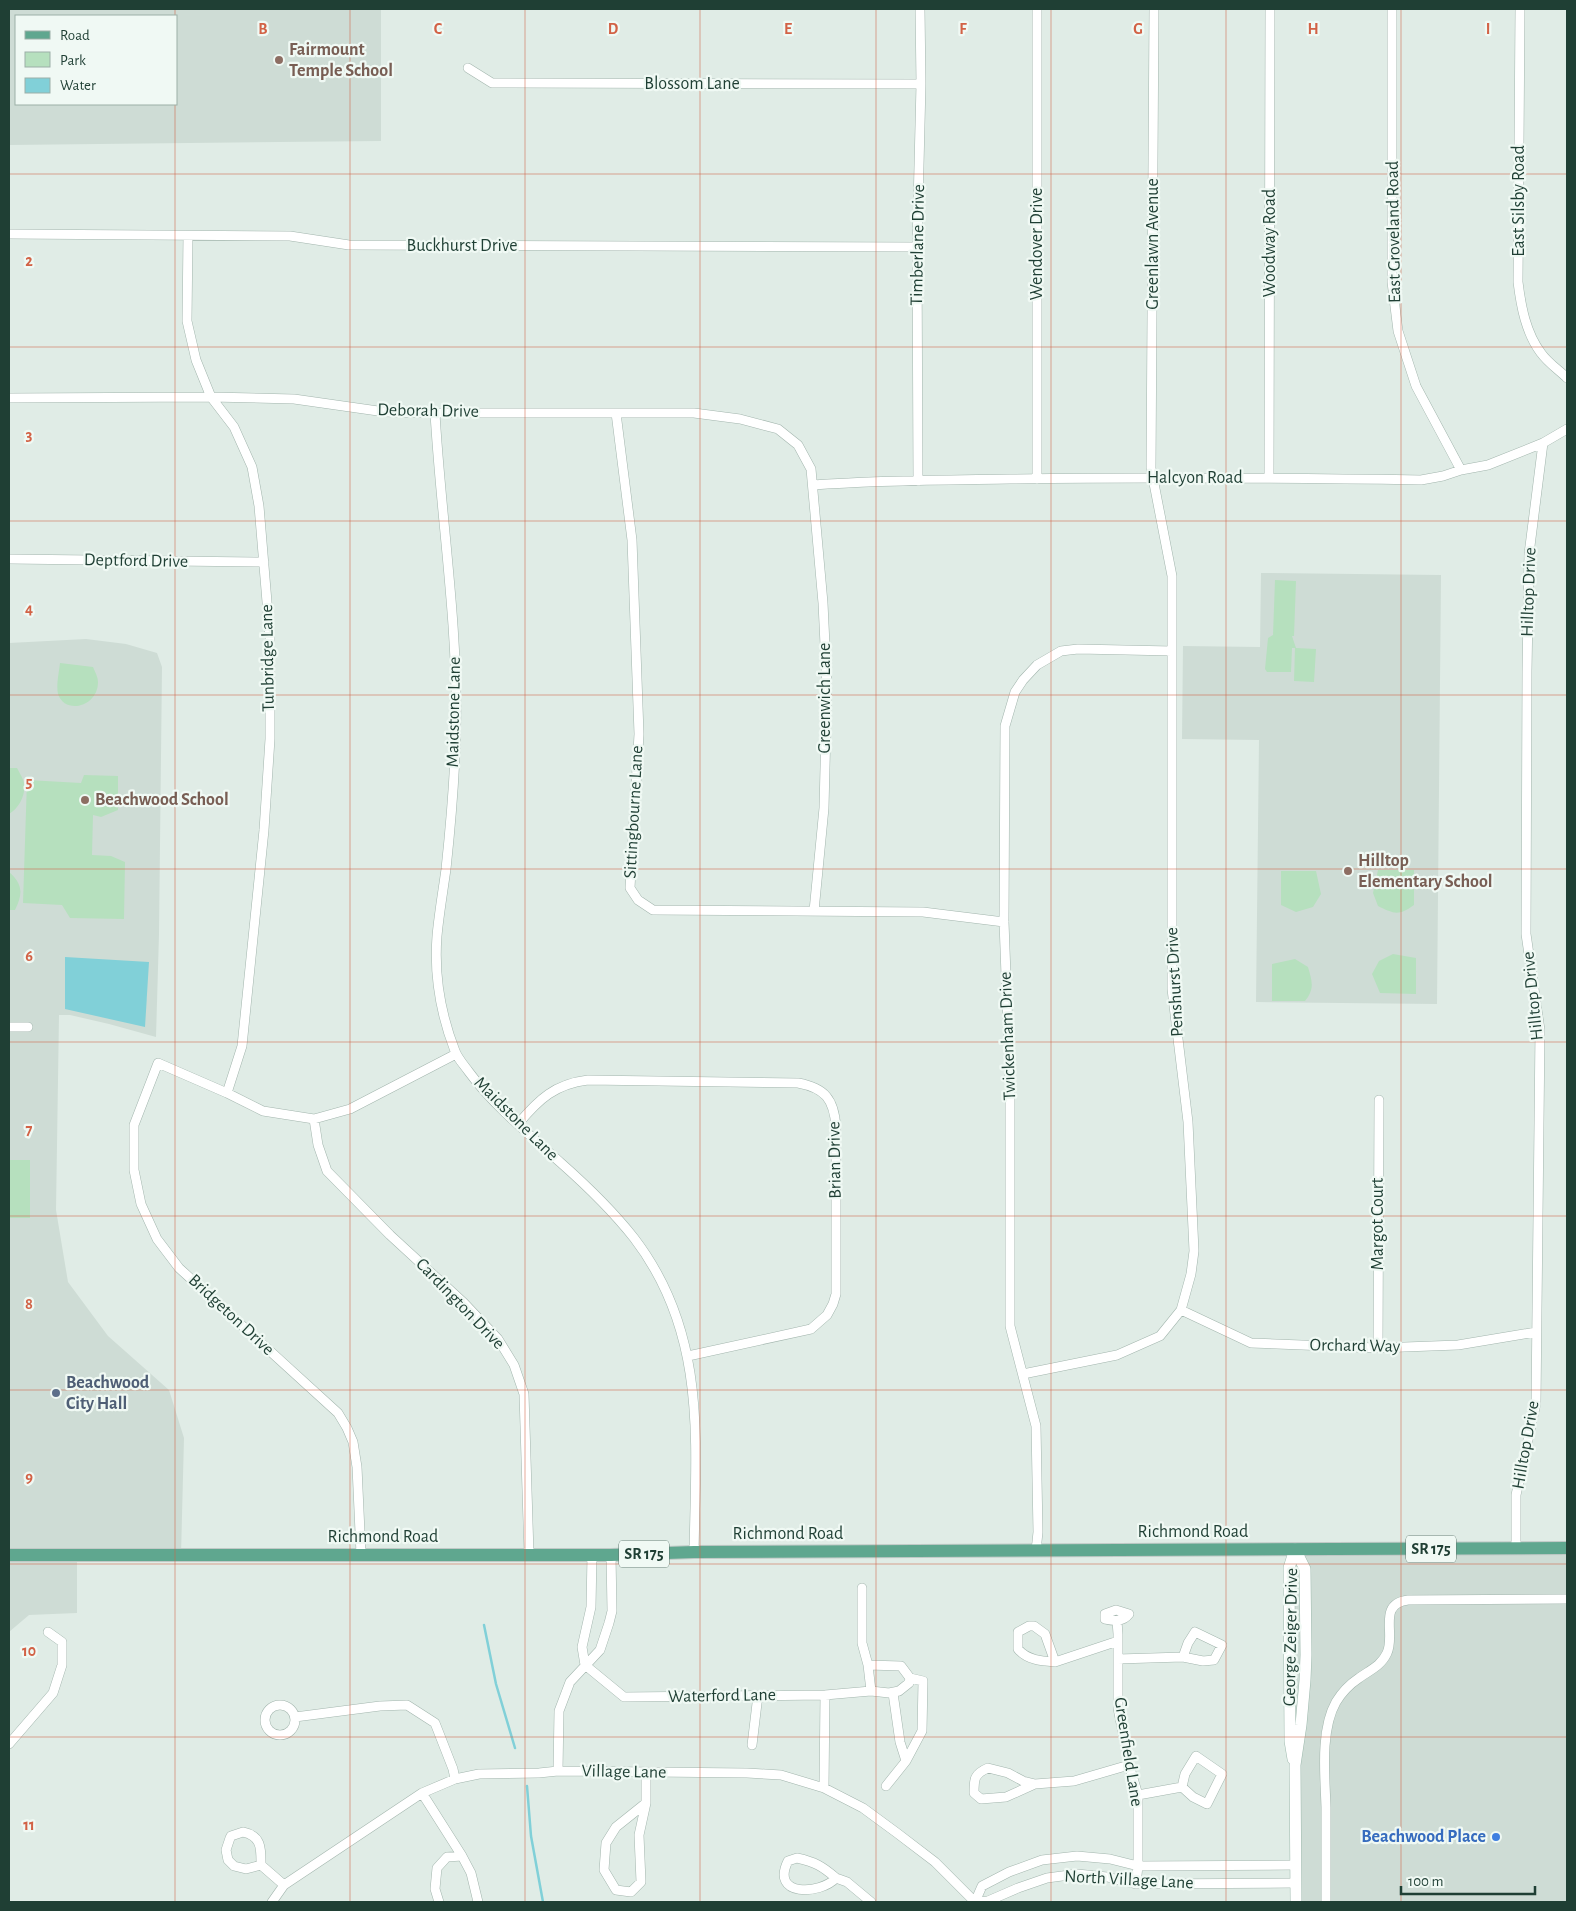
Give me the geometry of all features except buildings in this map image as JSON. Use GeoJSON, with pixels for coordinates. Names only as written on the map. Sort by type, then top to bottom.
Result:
{"type":"FeatureCollection","features":[{"type":"Feature","properties":{"kind":"main road","name":"Richmond Road"},"geometry":{"type":"LineString","coordinates":[[9,1555],[529,1554],[611,1556],[694,1552],[1567,1548]]}},
{"type":"Feature","properties":{"kind":"street","name":"Timberlane Drive"},"geometry":{"type":"LineString","coordinates":[[918,481],[917,247],[921,84],[920,9]]}},
{"type":"Feature","properties":{"kind":"street","name":"Wendover Drive"},"geometry":{"type":"LineString","coordinates":[[1037,9],[1037,479]]}},
{"type":"Feature","properties":{"kind":"street","name":"Greenlawn Avenue"},"geometry":{"type":"LineString","coordinates":[[1153,478],[1151,468],[1154,9]]}},
{"type":"Feature","properties":{"kind":"street","name":"Woodway Road"},"geometry":{"type":"LineString","coordinates":[[1269,478],[1270,9]]}},
{"type":"Feature","properties":{"kind":"street","name":"East Groveland Road"},"geometry":{"type":"LineString","coordinates":[[1392,9],[1392,282],[1398,331],[1416,386],[1461,470]]}},
{"type":"Feature","properties":{"kind":"street","name":"East Silsby Road"},"geometry":{"type":"LineString","coordinates":[[1520,9],[1518,282],[1520,302],[1529,331],[1542,355],[1567,378]]}},
{"type":"Feature","properties":{"kind":"street","name":"Blossom Lane"},"geometry":{"type":"LineString","coordinates":[[468,68],[492,83],[921,84]]}},
{"type":"Feature","properties":{"kind":"street","name":"Buckhurst Drive"},"geometry":{"type":"LineString","coordinates":[[9,234],[290,236],[350,246],[917,247]]}},
{"type":"Feature","properties":{"kind":"street","name":"Tunbridge Lane"},"geometry":{"type":"LineString","coordinates":[[188,236],[187,321],[196,360],[211,397],[234,427],[252,467],[259,506],[270,638],[270,739],[265,821],[242,1046],[227,1093]]}},
{"type":"Feature","properties":{"kind":"street","name":"Deborah Drive"},"geometry":{"type":"LineString","coordinates":[[9,398],[211,397],[294,399],[384,412],[704,414],[766,425],[778,429],[798,445],[811,469],[814,485]]}},
{"type":"Feature","properties":{"kind":"street","name":"Maidstone Lane"},"geometry":{"type":"LineString","coordinates":[[435,413],[438,470],[455,646],[456,727],[453,791],[437,938],[437,977],[440,999],[456,1054],[482,1089],[597,1196],[634,1238],[661,1281],[680,1328],[688,1356],[693,1389],[695,1419],[694,1552]]}},
{"type":"Feature","properties":{"kind":"street","name":"Sittingbourne Lane"},"geometry":{"type":"LineString","coordinates":[[616,413],[632,540],[639,734],[630,888],[638,900],[652,910],[923,912],[1004,922]]}},
{"type":"Feature","properties":{"kind":"street","name":"Halcyon Road"},"geometry":{"type":"LineString","coordinates":[[814,485],[862,481],[1153,478],[1421,480],[1488,464],[1543,443],[1567,429]]}},
{"type":"Feature","properties":{"kind":"street","name":"Hilltop Drive"},"geometry":{"type":"LineString","coordinates":[[1516,1548],[1516,1495],[1536,1403],[1540,1030],[1526,934],[1527,671],[1529,554],[1543,443]]}},
{"type":"Feature","properties":{"kind":"street","name":"Penshurst Drive"},"geometry":{"type":"LineString","coordinates":[[1023,1374],[1117,1355],[1160,1336],[1181,1310],[1191,1274],[1194,1251],[1188,1122],[1172,990],[1172,576],[1165,536],[1154,492],[1153,478]]}},
{"type":"Feature","properties":{"kind":"street","name":"Greenwich Lane"},"geometry":{"type":"LineString","coordinates":[[814,485],[827,687],[824,808],[814,911]]}},
{"type":"Feature","properties":{"kind":"street","name":"Deptford Drive"},"geometry":{"type":"LineString","coordinates":[[9,558],[264,562]]}},
{"type":"Feature","properties":{"kind":"street","name":"Twickenham Drive"},"geometry":{"type":"LineString","coordinates":[[1036,1550],[1038,1532],[1036,1426],[1010,1326],[1010,1082],[1004,922],[1005,726],[1015,692],[1023,680],[1038,665],[1060,651],[1078,649],[1172,651]]}},
{"type":"Feature","properties":{"kind":"street"},"geometry":{"type":"LineString","coordinates":[[9,1027],[28,1026]]}},
{"type":"Feature","properties":{"kind":"street"},"geometry":{"type":"LineString","coordinates":[[227,1093],[263,1111],[314,1119],[350,1109],[456,1054]]}},
{"type":"Feature","properties":{"kind":"street","name":"Bridgeton Drive"},"geometry":{"type":"LineString","coordinates":[[227,1093],[158,1063],[134,1125],[134,1170],[141,1204],[157,1238],[179,1268],[338,1414],[347,1428],[353,1442],[357,1467],[361,1554]]}},
{"type":"Feature","properties":{"kind":"street","name":"Brian Drive"},"geometry":{"type":"LineString","coordinates":[[518,1124],[551,1091],[562,1086],[588,1080],[798,1083],[811,1085],[827,1096],[834,1110],[836,1127],[836,1294],[833,1304],[827,1315],[811,1329],[688,1356]]}},
{"type":"Feature","properties":{"kind":"street","name":"Margot Court"},"geometry":{"type":"LineString","coordinates":[[1378,1348],[1379,1100]]}},
{"type":"Feature","properties":{"kind":"street","name":"Cardington Drive"},"geometry":{"type":"LineString","coordinates":[[314,1119],[318,1145],[327,1171],[390,1235],[464,1304],[498,1339],[514,1365],[524,1394],[526,1513],[529,1554]]}},
{"type":"Feature","properties":{"kind":"street","name":"Orchard Way"},"geometry":{"type":"LineString","coordinates":[[1181,1310],[1251,1343],[1378,1348],[1458,1345],[1536,1332]]}},
{"type":"Feature","properties":{"kind":"street","name":"George Zeiger Drive"},"geometry":{"type":"LineString","coordinates":[[1295,1549],[1289,1568],[1290,1741],[1295,1765]]}},
{"type":"Feature","properties":{"kind":"street","name":"George Zeiger Drive"},"geometry":{"type":"LineString","coordinates":[[1295,1549],[1305,1568],[1306,1663],[1301,1725],[1295,1765],[1296,1902]]}},
{"type":"Feature","properties":{"kind":"street"},"geometry":{"type":"LineString","coordinates":[[585,1665],[582,1647],[592,1607],[592,1555]]}},
{"type":"Feature","properties":{"kind":"street"},"geometry":{"type":"LineString","coordinates":[[558,1771],[559,1711],[570,1682],[600,1650],[610,1617],[611,1556]]}},
{"type":"Feature","properties":{"kind":"street"},"geometry":{"type":"LineString","coordinates":[[862,1588],[862,1643],[868,1666],[871,1691]]}},
{"type":"Feature","properties":{"kind":"street"},"geometry":{"type":"LineString","coordinates":[[1326,1902],[1326,1747],[1328,1723],[1337,1701],[1347,1688],[1357,1679],[1377,1667],[1388,1652],[1392,1608],[1399,1602],[1408,1600],[1567,1599]]}},
{"type":"Feature","properties":{"kind":"street","name":"Greenfield Lane"},"geometry":{"type":"LineString","coordinates":[[1116,1621],[1118,1641],[1118,1708],[1129,1765],[1138,1795],[1138,1866],[1136,1884]]}},
{"type":"Feature","properties":{"kind":"street"},"geometry":{"type":"LineString","coordinates":[[1055,1662],[1045,1634],[1038,1628],[1029,1626],[1018,1632],[1018,1649],[1023,1655],[1041,1661],[1055,1662],[1118,1641]]}},
{"type":"Feature","properties":{"kind":"street"},"geometry":{"type":"LineString","coordinates":[[9,1744],[53,1692],[62,1665],[62,1642],[48,1632]]}},
{"type":"Feature","properties":{"kind":"street"},"geometry":{"type":"LineString","coordinates":[[1118,1659],[1183,1657]]}},
{"type":"Feature","properties":{"kind":"street","name":"Waterford Lane"},"geometry":{"type":"LineString","coordinates":[[585,1665],[624,1697],[825,1694],[871,1691],[893,1693]]}},
{"type":"Feature","properties":{"kind":"street"},"geometry":{"type":"LineString","coordinates":[[868,1666],[901,1666],[910,1678],[923,1681],[922,1731],[906,1761],[886,1786]]}},
{"type":"Feature","properties":{"kind":"street"},"geometry":{"type":"LineString","coordinates":[[906,1761],[900,1742],[893,1693],[909,1683],[910,1678]]}},
{"type":"Feature","properties":{"kind":"street"},"geometry":{"type":"LineString","coordinates":[[824,1788],[825,1694]]}},
{"type":"Feature","properties":{"kind":"street"},"geometry":{"type":"LineString","coordinates":[[752,1746],[758,1695]]}},
{"type":"Feature","properties":{"kind":"street"},"geometry":{"type":"LineString","coordinates":[[295,1717],[380,1706],[407,1705],[435,1723],[455,1780]]}},
{"type":"Feature","properties":{"kind":"street"},"geometry":{"type":"LineString","coordinates":[[1196,1756],[1222,1774],[1207,1804],[1193,1797],[1182,1787],[1186,1774],[1196,1756]]}},
{"type":"Feature","properties":{"kind":"street"},"geometry":{"type":"LineString","coordinates":[[1035,1784],[1006,1796],[981,1799],[974,1792],[974,1780],[978,1772],[988,1768],[1008,1773],[1023,1781],[1035,1784],[1074,1782],[1129,1765]]}},
{"type":"Feature","properties":{"kind":"street","name":"Village Lane"},"geometry":{"type":"LineString","coordinates":[[272,1902],[284,1885],[422,1793],[455,1780],[479,1774],[558,1771],[781,1775],[824,1788],[863,1808],[897,1833],[935,1862],[974,1902]]}},
{"type":"Feature","properties":{"kind":"street"},"geometry":{"type":"LineString","coordinates":[[646,1772],[646,1803],[639,1835],[641,1882],[631,1892],[616,1890],[604,1870],[606,1843],[616,1828],[646,1803]]}},
{"type":"Feature","properties":{"kind":"street"},"geometry":{"type":"LineString","coordinates":[[1138,1795],[1182,1787]]}},
{"type":"Feature","properties":{"kind":"street"},"geometry":{"type":"LineString","coordinates":[[422,1793],[471,1873],[478,1902]]}},
{"type":"Feature","properties":{"kind":"street"},"geometry":{"type":"LineString","coordinates":[[261,1865],[246,1869],[234,1866],[228,1860],[226,1850],[232,1836],[243,1832],[251,1834],[257,1840],[261,1850],[261,1865],[284,1885]]}},
{"type":"Feature","properties":{"kind":"street"},"geometry":{"type":"LineString","coordinates":[[439,1902],[435,1889],[436,1868],[447,1857],[462,1856]]}},
{"type":"Feature","properties":{"kind":"street","name":"North Village Lane"},"geometry":{"type":"LineString","coordinates":[[974,1902],[982,1886],[1009,1872],[1042,1860],[1077,1856],[1110,1859],[1138,1866],[1296,1865]]}},
{"type":"Feature","properties":{"kind":"street"},"geometry":{"type":"LineString","coordinates":[[836,1878],[827,1884],[799,1890],[790,1887],[784,1880],[784,1869],[788,1861],[797,1858],[814,1862],[836,1878],[847,1882],[871,1902]]}},
{"type":"Feature","properties":{"kind":"street","name":"North Village Lane"},"geometry":{"type":"LineString","coordinates":[[974,1902],[988,1901],[1046,1878],[1078,1874],[1107,1877],[1136,1884],[1296,1883]]}},
{"type":"Feature","properties":{"kind":"shaded area","name":"Fairmount Temple School"},"geometry":{"type":"Polygon","coordinates":[[[9,9],[381,9],[381,141],[9,145],[9,9]]]}},
{"type":"Feature","properties":{"kind":"shaded area","name":"Hilltop Elementary School"},"geometry":{"type":"Polygon","coordinates":[[[1261,573],[1441,575],[1437,1004],[1256,1002],[1259,740],[1182,739],[1183,646],[1260,647],[1261,573]]]}},
{"type":"Feature","properties":{"kind":"shaded area"},"geometry":{"type":"Polygon","coordinates":[[[86,639],[126,644],[157,653],[162,667],[156,1037],[70,1015],[59,1015],[56,1210],[68,1282],[108,1336],[169,1390],[184,1438],[181,1555],[77,1555],[77,1613],[29,1615],[9,1632],[9,643],[86,639]]]}},
{"type":"Feature","properties":{"kind":"shaded area"},"geometry":{"type":"Polygon","coordinates":[[[1567,1548],[1567,1902],[1296,1902],[1290,1741],[1295,1549],[1567,1548]]]}},
{"type":"Feature","properties":{"kind":"green space"},"geometry":{"type":"Polygon","coordinates":[[[1275,580],[1296,581],[1294,636],[1292,636],[1296,648],[1316,649],[1314,682],[1294,681],[1295,648],[1292,648],[1291,672],[1267,672],[1265,669],[1268,638],[1273,635],[1275,580]]]}},
{"type":"Feature","properties":{"kind":"green space"},"geometry":{"type":"Polygon","coordinates":[[[60,663],[93,667],[98,682],[97,691],[87,702],[74,706],[62,701],[57,691],[60,663]]]}},
{"type":"Feature","properties":{"kind":"green space"},"geometry":{"type":"Polygon","coordinates":[[[9,768],[17,768],[23,779],[24,792],[21,801],[9,814],[9,768]]]}},
{"type":"Feature","properties":{"kind":"green space"},"geometry":{"type":"Polygon","coordinates":[[[84,775],[118,776],[118,810],[101,817],[93,815],[92,855],[111,856],[125,862],[124,919],[70,918],[62,905],[23,903],[27,780],[81,783],[84,775]]]}},
{"type":"Feature","properties":{"kind":"green space"},"geometry":{"type":"Polygon","coordinates":[[[1378,870],[1414,870],[1414,905],[1396,913],[1378,906],[1373,893],[1378,870]]]}},
{"type":"Feature","properties":{"kind":"green space"},"geometry":{"type":"Polygon","coordinates":[[[1281,871],[1316,871],[1321,894],[1313,907],[1296,912],[1281,905],[1281,871]]]}},
{"type":"Feature","properties":{"kind":"green space"},"geometry":{"type":"Polygon","coordinates":[[[9,872],[14,876],[20,890],[15,910],[9,910],[9,872]]]}},
{"type":"Feature","properties":{"kind":"green space"},"geometry":{"type":"Polygon","coordinates":[[[1393,954],[1416,958],[1416,994],[1380,993],[1372,974],[1379,961],[1393,954]]]}},
{"type":"Feature","properties":{"kind":"green space"},"geometry":{"type":"Polygon","coordinates":[[[1295,959],[1308,967],[1312,985],[1308,997],[1305,1001],[1272,1001],[1272,964],[1295,959]]]}},
{"type":"Feature","properties":{"kind":"green space"},"geometry":{"type":"Polygon","coordinates":[[[9,1160],[30,1160],[30,1218],[9,1218],[9,1160]]]}},
{"type":"Feature","properties":{"kind":"water"},"geometry":{"type":"Polygon","coordinates":[[[65,957],[149,962],[145,1027],[65,1009],[65,957]]]}},
{"type":"Feature","properties":{"kind":"waterway"},"geometry":{"type":"LineString","coordinates":[[484,1625],[496,1684],[515,1748]]}},
{"type":"Feature","properties":{"kind":"waterway"},"geometry":{"type":"LineString","coordinates":[[527,1786],[531,1836],[543,1902]]}},
{"type":"Feature","properties":{"kind":"place","name":"Fairmount Temple School"},"geometry":{"type":"Point","coordinates":[279,60]}},
{"type":"Feature","properties":{"kind":"place","name":"Beachwood School"},"geometry":{"type":"Point","coordinates":[85,800]}},
{"type":"Feature","properties":{"kind":"place","name":"Hilltop Elementary School"},"geometry":{"type":"Point","coordinates":[1348,871]}},
{"type":"Feature","properties":{"kind":"place","name":"Beachwood City Hall"},"geometry":{"type":"Point","coordinates":[56,1393]}},
{"type":"Feature","properties":{"kind":"place","name":"Beachwood Place"},"geometry":{"type":"Point","coordinates":[1496,1837]}}]}
